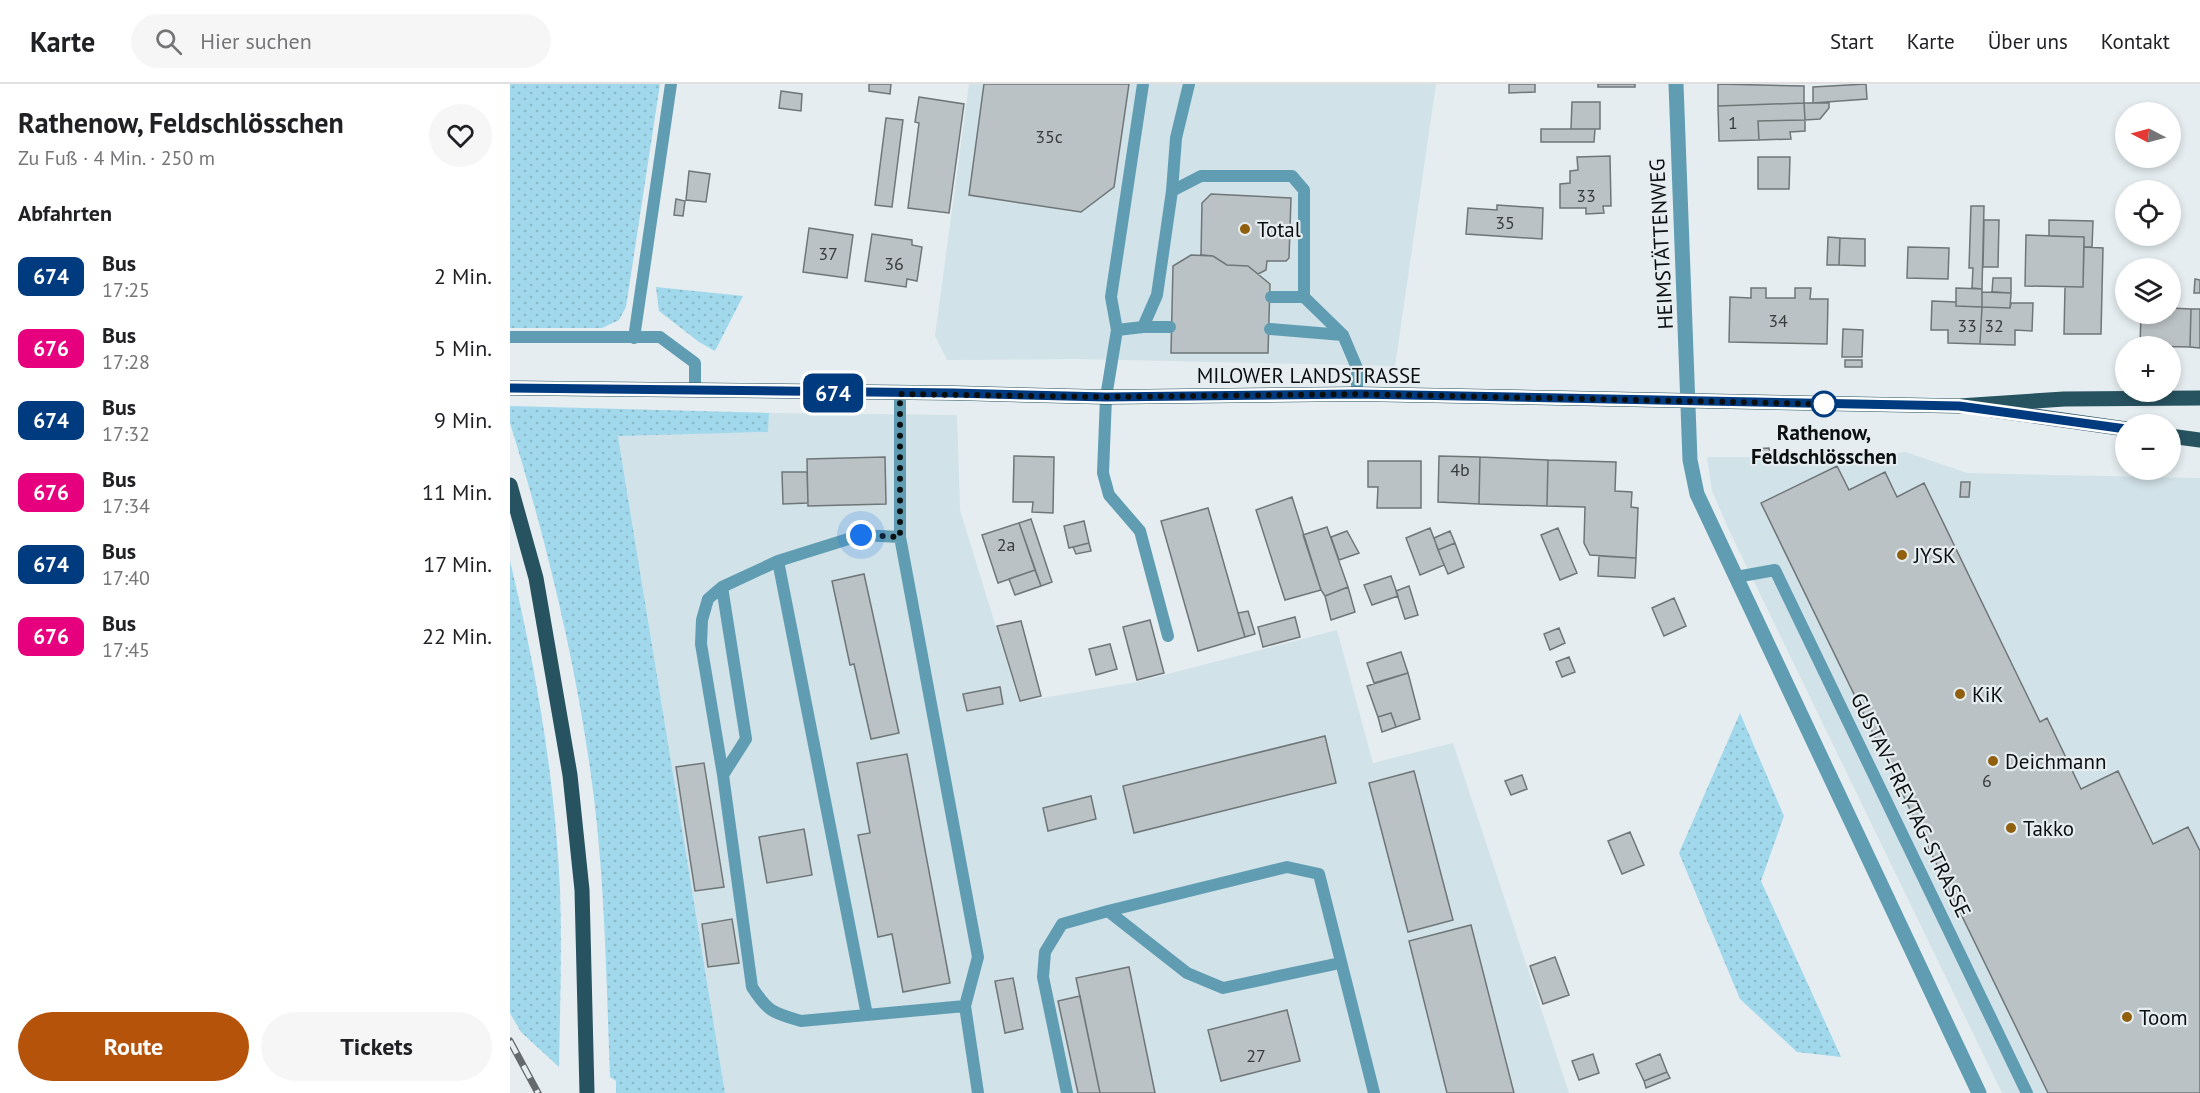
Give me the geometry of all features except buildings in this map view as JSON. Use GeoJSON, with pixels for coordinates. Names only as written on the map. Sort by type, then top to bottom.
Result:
{"type":"FeatureCollection","features":[{"type":"Feature","properties":{"kind":"main road","name":"MILOWER LANDSTRASSE"},"geometry":{"type":"LineString","coordinates":[[510,388],[1106,397],[1357,394],[1959,406],[2064,399],[2200,398]]}},
{"type":"Feature","properties":{"kind":"main road","name":"MILOWER LANDSTRASSE"},"geometry":{"type":"LineString","coordinates":[[1959,406],[2115,427]]}},
{"type":"Feature","properties":{"kind":"main road"},"geometry":{"type":"LineString","coordinates":[[2181,437],[2200,440]]}},
{"type":"Feature","properties":{"kind":"main road"},"geometry":{"type":"LineString","coordinates":[[510,485],[536,578],[570,775],[582,890],[587,1093]]}},
{"type":"Feature","properties":{"kind":"street","name":"HEIMSTÄTTENWEG"},"geometry":{"type":"LineString","coordinates":[[1676,84],[1687,402]]}},
{"type":"Feature","properties":{"kind":"street"},"geometry":{"type":"LineString","coordinates":[[1687,402],[1690,460],[1697,494],[1979,1093]]}},
{"type":"Feature","properties":{"kind":"lane"},"geometry":{"type":"LineString","coordinates":[[634,338],[672,84]]}},
{"type":"Feature","properties":{"kind":"lane"},"geometry":{"type":"LineString","coordinates":[[1143,84],[1111,297],[1117,330],[1106,397],[1103,473],[1109,495],[1140,531],[1168,636]]}},
{"type":"Feature","properties":{"kind":"lane"},"geometry":{"type":"LineString","coordinates":[[1143,327],[1157,295],[1172,191],[1176,138],[1189,84]]}},
{"type":"Feature","properties":{"kind":"lane"},"geometry":{"type":"LineString","coordinates":[[1172,191],[1201,176],[1292,177],[1304,190],[1304,297]]}},
{"type":"Feature","properties":{"kind":"lane"},"geometry":{"type":"LineString","coordinates":[[1157,295],[1171,295]]}},
{"type":"Feature","properties":{"kind":"lane"},"geometry":{"type":"LineString","coordinates":[[1271,297],[1304,297],[1343,334],[1357,368],[1357,394]]}},
{"type":"Feature","properties":{"kind":"lane"},"geometry":{"type":"LineString","coordinates":[[1117,330],[1170,327]]}},
{"type":"Feature","properties":{"kind":"lane"},"geometry":{"type":"LineString","coordinates":[[1270,329],[1343,334]]}},
{"type":"Feature","properties":{"kind":"lane"},"geometry":{"type":"LineString","coordinates":[[510,337],[660,338],[695,363],[695,391]]}},
{"type":"Feature","properties":{"kind":"lane"},"geometry":{"type":"LineString","coordinates":[[900,394],[900,537],[978,957],[965,1006],[978,1093]]}},
{"type":"Feature","properties":{"kind":"lane"},"geometry":{"type":"LineString","coordinates":[[900,537],[861,535],[778,561],[722,587],[708,599],[702,620],[701,644],[723,775],[752,987],[763,1003],[775,1014],[801,1021],[965,1006]]}},
{"type":"Feature","properties":{"kind":"lane"},"geometry":{"type":"LineString","coordinates":[[778,561],[867,1016]]}},
{"type":"Feature","properties":{"kind":"lane","name":"GUSTAV-FREYTAG-STRASSE"},"geometry":{"type":"LineString","coordinates":[[1736,577],[1774,570],[2027,1093]]}},
{"type":"Feature","properties":{"kind":"lane"},"geometry":{"type":"LineString","coordinates":[[722,587],[746,740],[723,775]]}},
{"type":"Feature","properties":{"kind":"lane"},"geometry":{"type":"LineString","coordinates":[[1067,1093],[1043,977],[1045,952],[1062,924],[1287,867],[1319,874],[1374,1093]]}},
{"type":"Feature","properties":{"kind":"lane"},"geometry":{"type":"LineString","coordinates":[[1108,911],[1187,973],[1223,988],[1340,963]]}},
{"type":"Feature","properties":{"kind":"shaded area"},"geometry":{"type":"Polygon","coordinates":[[[510,84],[660,84],[626,307],[619,320],[602,328],[510,328],[510,84]]]}},
{"type":"Feature","properties":{"kind":"shaded area"},"geometry":{"type":"Polygon","coordinates":[[[969,84],[1436,84],[1395,366],[1076,359],[947,360],[935,336],[969,84]]]}},
{"type":"Feature","properties":{"kind":"shaded area"},"geometry":{"type":"Polygon","coordinates":[[[656,287],[743,296],[715,351],[699,342],[659,311],[656,287]]]}},
{"type":"Feature","properties":{"kind":"shaded area"},"geometry":{"type":"Polygon","coordinates":[[[510,406],[769,413],[768,432],[618,436],[725,1093],[616,1093],[616,1081],[610,1077],[602,883],[590,768],[566,637],[535,508],[510,423],[510,406]]]}},
{"type":"Feature","properties":{"kind":"shaded area"},"geometry":{"type":"Polygon","coordinates":[[[769,413],[957,415],[960,510],[1019,702],[1137,682],[1337,630],[1373,763],[1453,743],[1569,1093],[725,1093],[618,435],[768,432],[769,413]]]}},
{"type":"Feature","properties":{"kind":"shaded area"},"geometry":{"type":"Polygon","coordinates":[[[1906,452],[1967,473],[2115,476],[2115,480],[2200,478],[2200,1093],[2002,1093],[1712,491],[1707,457],[1824,457],[1906,452]]]}},
{"type":"Feature","properties":{"kind":"shaded area"},"geometry":{"type":"Polygon","coordinates":[[[510,561],[536,683],[554,806],[561,911],[559,1067],[521,1032],[510,1013],[510,561]]]}},
{"type":"Feature","properties":{"kind":"shaded area"},"geometry":{"type":"Polygon","coordinates":[[[1740,713],[1784,816],[1761,881],[1841,1057],[1797,1052],[1740,999],[1679,853],[1740,713]]]}},
{"type":"Feature","properties":{"kind":"railway"},"geometry":{"type":"LineString","coordinates":[[510,1041],[538,1093]]}},
{"type":"Feature","properties":{"kind":"bus line","name":"674"},"geometry":{"type":"LineString","coordinates":[[510,388],[1106,397],[1357,394],[1959,406],[2115,427]]}},
{"type":"Feature","properties":{"kind":"place","name":"Total"},"geometry":{"type":"Point","coordinates":[1245,229]}},
{"type":"Feature","properties":{"kind":"place","name":"Rathenow, Feldschlösschen"},"geometry":{"type":"Point","coordinates":[1824,404]}},
{"type":"Feature","properties":{"kind":"place","name":"JYSK"},"geometry":{"type":"Point","coordinates":[1902,555]}},
{"type":"Feature","properties":{"kind":"place","name":"KiK"},"geometry":{"type":"Point","coordinates":[1960,694]}},
{"type":"Feature","properties":{"kind":"place","name":"Deichmann"},"geometry":{"type":"Point","coordinates":[1993,761]}},
{"type":"Feature","properties":{"kind":"place","name":"Takko"},"geometry":{"type":"Point","coordinates":[2011,828]}},
{"type":"Feature","properties":{"kind":"place","name":"Toom"},"geometry":{"type":"Point","coordinates":[2127,1017]}},
{"type":"Feature","properties":{"kind":"route"},"geometry":{"type":"LineString","coordinates":[[861,535],[900,537],[900,394],[1106,397],[1357,394],[1824,404]]}}]}
